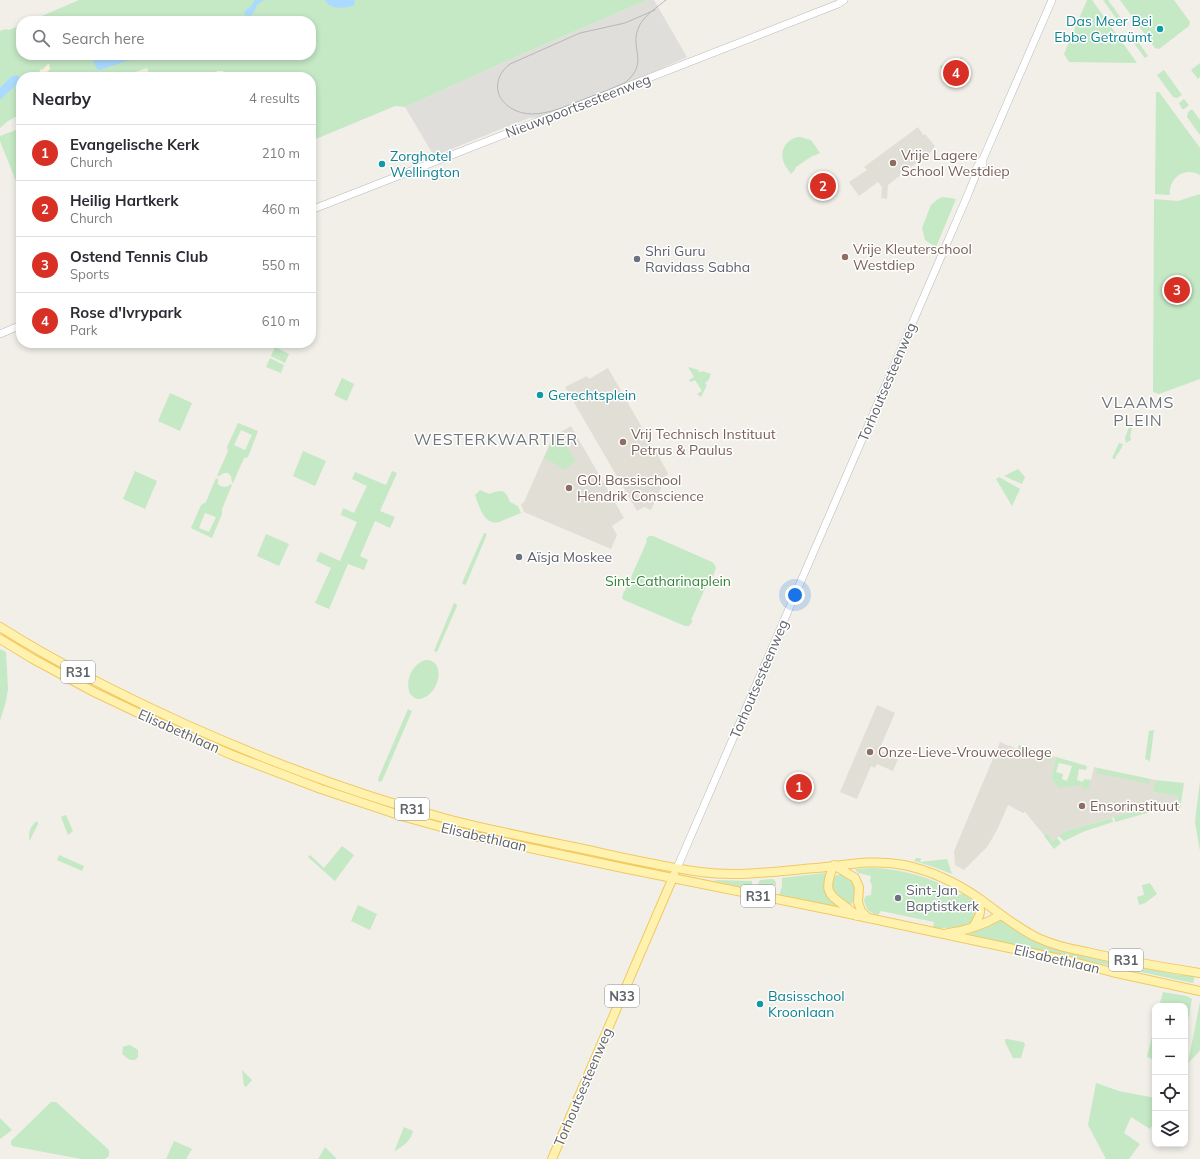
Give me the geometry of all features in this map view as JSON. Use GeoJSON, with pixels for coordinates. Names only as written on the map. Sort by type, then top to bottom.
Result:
{"type":"FeatureCollection","features":[{"type":"Feature","properties":{"kind":"main road","name":"Elisabethlaan"},"geometry":{"type":"LineString","coordinates":[[0,627],[91,679],[224,741],[286,766],[373,797],[452,820],[594,851],[677,868],[705,872],[732,874],[820,868],[834,865],[872,862],[908,866],[954,883],[977,897],[1020,928],[1053,944],[1116,958],[1200,973]]}},
{"type":"Feature","properties":{"kind":"main road","name":"Elisabethlaan"},"geometry":{"type":"LineString","coordinates":[[0,639],[59,673],[155,721],[274,772],[370,806],[424,823],[672,879],[709,885],[868,918],[1070,961],[1112,972],[1200,991]]}},
{"type":"Feature","properties":{"kind":"main road"},"geometry":{"type":"LineString","coordinates":[[155,721],[159,712]]}},
{"type":"Feature","properties":{"kind":"main road"},"geometry":{"type":"LineString","coordinates":[[370,806],[373,797]]}},
{"type":"Feature","properties":{"kind":"main road"},"geometry":{"type":"LineString","coordinates":[[513,844],[517,835]]}},
{"type":"Feature","properties":{"kind":"main road"},"geometry":{"type":"LineString","coordinates":[[590,861],[594,851]]}},
{"type":"Feature","properties":{"kind":"main road"},"geometry":{"type":"LineString","coordinates":[[857,916],[847,906],[830,894],[827,884],[834,865],[855,878],[859,887],[858,902],[861,911],[868,918]]}},
{"type":"Feature","properties":{"kind":"main road","name":"Torhoutsesteenweg"},"geometry":{"type":"LineString","coordinates":[[552,1159],[677,868]]}},
{"type":"Feature","properties":{"kind":"main road"},"geometry":{"type":"LineString","coordinates":[[973,927],[980,915],[980,907],[977,897]]}},
{"type":"Feature","properties":{"kind":"main road","name":"Elisabethlaan"},"geometry":{"type":"LineString","coordinates":[[937,933],[962,931],[988,922],[1001,915]]}},
{"type":"Feature","properties":{"kind":"street","name":"Nieuwpoortsesteenweg"},"geometry":{"type":"LineString","coordinates":[[316,208],[708,56],[838,4],[844,0]]}},
{"type":"Feature","properties":{"kind":"street","name":"Torhoutsesteenweg"},"geometry":{"type":"LineString","coordinates":[[677,868],[975,177],[979,175],[983,159],[1052,0]]}},
{"type":"Feature","properties":{"kind":"street"},"geometry":{"type":"LineString","coordinates":[[0,334],[16,327]]}},
{"type":"Feature","properties":{"kind":"shaded area"},"geometry":{"type":"Polygon","coordinates":[[[647,0],[654,0],[687,57],[627,84],[541,117],[529,118],[434,156],[405,107],[520,55],[647,0]]]}},
{"type":"Feature","properties":{"kind":"shaded area","name":"Vrije Lagere School Westdiep"},"geometry":{"type":"Polygon","coordinates":[[[918,127],[923,135],[925,134],[935,146],[931,152],[888,185],[887,199],[881,198],[882,187],[878,182],[859,196],[849,182],[867,170],[864,167],[918,127]]]}},
{"type":"Feature","properties":{"kind":"shaded area","name":"Vrij Technisch Instituut Petrus & Paulus"},"geometry":{"type":"Polygon","coordinates":[[[608,368],[668,473],[651,510],[644,507],[637,511],[565,387],[587,376],[589,379],[608,368]]]}},
{"type":"Feature","properties":{"kind":"shaded area","name":"GO! Bassischool Hendrik Conscience"},"geometry":{"type":"Polygon","coordinates":[[[571,426],[624,518],[612,526],[617,535],[611,549],[524,512],[521,504],[524,502],[554,434],[559,433],[571,426]]]}},
{"type":"Feature","properties":{"kind":"shaded area","name":"Onze-Lieve-Vrouwecollege"},"geometry":{"type":"Polygon","coordinates":[[[877,705],[895,713],[879,750],[898,759],[893,771],[877,764],[875,768],[871,766],[857,799],[840,792],[877,705]]]}},
{"type":"Feature","properties":{"kind":"shaded area","name":"Ensorinstituut"},"geometry":{"type":"Polygon","coordinates":[[[1000,742],[1009,746],[1010,745],[1022,752],[1051,760],[1052,756],[1056,757],[1051,778],[1083,785],[1082,788],[1089,788],[1094,767],[1155,780],[1153,792],[1178,796],[1176,807],[1160,804],[1066,831],[1053,841],[1046,833],[1044,835],[1025,812],[1023,813],[1008,805],[997,830],[987,847],[964,870],[955,865],[954,851],[1000,742]]]}},
{"type":"Feature","properties":{"kind":"green space"},"geometry":{"type":"Polygon","coordinates":[[[79,0],[647,0],[405,107],[395,106],[316,139],[316,72],[148,72],[147,68],[135,72],[16,72],[16,117],[0,128],[0,31],[6,29],[9,30],[16,27],[16,60],[316,60],[316,16],[42,16],[79,0]]]}},
{"type":"Feature","properties":{"kind":"green space"},"geometry":{"type":"Polygon","coordinates":[[[1087,0],[1092,0],[1137,63],[1069,62],[1064,54],[1087,0]]]}},
{"type":"Feature","properties":{"kind":"green space"},"geometry":{"type":"Polygon","coordinates":[[[1103,0],[1108,0],[1126,25],[1123,28],[1103,0]]]}},
{"type":"Feature","properties":{"kind":"green space"},"geometry":{"type":"Polygon","coordinates":[[[1120,0],[1174,0],[1190,22],[1189,26],[1159,49],[1155,48],[1120,0]]]}},
{"type":"Feature","properties":{"kind":"green space"},"geometry":{"type":"Polygon","coordinates":[[[1137,40],[1148,56],[1145,58],[1133,42],[1137,40]]]}},
{"type":"Feature","properties":{"kind":"green space"},"geometry":{"type":"Polygon","coordinates":[[[962,57],[971,79],[951,88],[948,86],[940,66],[962,57]]]}},
{"type":"Feature","properties":{"kind":"green space"},"geometry":{"type":"Polygon","coordinates":[[[1200,63],[1200,77],[1198,79],[1191,70],[1200,63]]]}},
{"type":"Feature","properties":{"kind":"green space"},"geometry":{"type":"Polygon","coordinates":[[[1164,70],[1182,95],[1177,98],[1173,97],[1157,75],[1164,70]]]}},
{"type":"Feature","properties":{"kind":"green space"},"geometry":{"type":"Polygon","coordinates":[[[1156,92],[1159,92],[1200,148],[1200,175],[1189,172],[1179,175],[1172,183],[1170,195],[1155,194],[1156,92]]]}},
{"type":"Feature","properties":{"kind":"green space"},"geometry":{"type":"Polygon","coordinates":[[[1184,99],[1189,105],[1182,109],[1179,103],[1184,99]]]}},
{"type":"Feature","properties":{"kind":"green space"},"geometry":{"type":"Polygon","coordinates":[[[1192,109],[1200,120],[1200,135],[1187,117],[1188,112],[1192,109]]]}},
{"type":"Feature","properties":{"kind":"green space"},"geometry":{"type":"Polygon","coordinates":[[[16,130],[16,181],[0,141],[0,136],[16,130]]]}},
{"type":"Feature","properties":{"kind":"green space"},"geometry":{"type":"Polygon","coordinates":[[[800,137],[811,140],[820,153],[812,156],[796,167],[791,174],[785,165],[782,156],[783,151],[786,144],[792,139],[800,137]]]}},
{"type":"Feature","properties":{"kind":"green space"},"geometry":{"type":"Polygon","coordinates":[[[1200,194],[1200,379],[1159,394],[1153,392],[1154,199],[1178,201],[1200,194]]]}},
{"type":"Feature","properties":{"kind":"green space"},"geometry":{"type":"Polygon","coordinates":[[[943,197],[956,199],[936,247],[925,240],[922,228],[931,205],[943,197]]]}},
{"type":"Feature","properties":{"kind":"green space"},"geometry":{"type":"Polygon","coordinates":[[[275,348],[289,354],[285,363],[271,356],[275,348]]]}},
{"type":"Feature","properties":{"kind":"green space"},"geometry":{"type":"Polygon","coordinates":[[[270,358],[284,365],[281,373],[266,367],[270,358]]]}},
{"type":"Feature","properties":{"kind":"green space"},"geometry":{"type":"Polygon","coordinates":[[[688,367],[699,370],[698,372],[702,371],[711,374],[705,384],[707,385],[701,397],[697,394],[702,391],[695,380],[691,382],[689,380],[694,377],[688,367]]]}},
{"type":"Feature","properties":{"kind":"green space"},"geometry":{"type":"Polygon","coordinates":[[[342,378],[354,384],[347,401],[334,395],[342,378]]]}},
{"type":"Feature","properties":{"kind":"green space"},"geometry":{"type":"Polygon","coordinates":[[[170,393],[192,403],[180,431],[158,421],[170,393]]]}},
{"type":"Feature","properties":{"kind":"green space"},"geometry":{"type":"Polygon","coordinates":[[[238,423],[258,431],[248,457],[244,458],[233,483],[231,476],[228,473],[217,476],[228,451],[227,447],[238,423]],[[241,430],[234,445],[245,450],[252,435],[241,430]]]}},
{"type":"Feature","properties":{"kind":"green space"},"geometry":{"type":"Polygon","coordinates":[[[1129,427],[1132,428],[1130,436],[1131,440],[1126,443],[1125,438],[1129,427]]]}},
{"type":"Feature","properties":{"kind":"green space"},"geometry":{"type":"Polygon","coordinates":[[[559,433],[575,461],[565,470],[546,459],[544,460],[554,434],[559,433]]]}},
{"type":"Feature","properties":{"kind":"green space"},"geometry":{"type":"Polygon","coordinates":[[[1119,443],[1123,444],[1115,459],[1112,458],[1119,443]]]}},
{"type":"Feature","properties":{"kind":"green space"},"geometry":{"type":"Polygon","coordinates":[[[303,451],[326,461],[315,486],[293,476],[303,451]]]}},
{"type":"Feature","properties":{"kind":"green space"},"geometry":{"type":"Polygon","coordinates":[[[1018,469],[1025,477],[1022,484],[1004,476],[1018,469]]]}},
{"type":"Feature","properties":{"kind":"green space"},"geometry":{"type":"Polygon","coordinates":[[[135,471],[157,481],[145,509],[123,499],[135,471]]]}},
{"type":"Feature","properties":{"kind":"green space"},"geometry":{"type":"Polygon","coordinates":[[[392,471],[397,473],[380,511],[395,517],[390,528],[375,521],[360,556],[368,560],[364,570],[348,564],[329,609],[315,603],[331,568],[316,561],[320,552],[340,561],[357,522],[341,515],[343,508],[354,513],[367,486],[352,479],[355,472],[386,485],[392,471]]]}},
{"type":"Feature","properties":{"kind":"green space"},"geometry":{"type":"Polygon","coordinates":[[[999,477],[1020,489],[1012,506],[996,479],[999,477]]]}},
{"type":"Feature","properties":{"kind":"green space"},"geometry":{"type":"Polygon","coordinates":[[[216,478],[218,479],[218,484],[223,487],[232,485],[212,538],[191,528],[201,505],[206,502],[216,478]],[[205,513],[199,528],[209,532],[216,517],[205,513]]]}},
{"type":"Feature","properties":{"kind":"green space"},"geometry":{"type":"Polygon","coordinates":[[[480,490],[489,494],[497,491],[505,492],[510,502],[518,506],[521,513],[499,522],[489,521],[483,514],[475,495],[480,490]]]}},
{"type":"Feature","properties":{"kind":"green space"},"geometry":{"type":"Polygon","coordinates":[[[484,533],[487,534],[466,584],[464,585],[462,583],[484,533]]]}},
{"type":"Feature","properties":{"kind":"green space"},"geometry":{"type":"Polygon","coordinates":[[[266,534],[289,544],[279,566],[257,556],[266,534]]]}},
{"type":"Feature","properties":{"kind":"green space","name":"Sint-Catharinaplein"},"geometry":{"type":"Polygon","coordinates":[[[649,536],[653,536],[712,562],[715,565],[716,568],[713,576],[711,575],[691,620],[693,621],[689,626],[685,626],[622,598],[647,541],[646,539],[649,536]]]}},
{"type":"Feature","properties":{"kind":"green space"},"geometry":{"type":"Polygon","coordinates":[[[454,603],[457,606],[437,652],[434,651],[454,603]]]}},
{"type":"Feature","properties":{"kind":"green space"},"geometry":{"type":"Polygon","coordinates":[[[0,649],[6,652],[8,689],[0,721],[0,649]]]}},
{"type":"Feature","properties":{"kind":"green space"},"geometry":{"type":"Polygon","coordinates":[[[425,660],[432,661],[437,666],[438,680],[430,694],[424,698],[416,699],[410,694],[408,684],[410,674],[420,662],[425,660]]]}},
{"type":"Feature","properties":{"kind":"green space"},"geometry":{"type":"Polygon","coordinates":[[[408,709],[412,711],[382,781],[379,782],[378,779],[408,709]]]}},
{"type":"Feature","properties":{"kind":"green space"},"geometry":{"type":"Polygon","coordinates":[[[1154,730],[1150,761],[1145,759],[1149,731],[1154,730]]]}},
{"type":"Feature","properties":{"kind":"green space"},"geometry":{"type":"Polygon","coordinates":[[[1019,745],[1052,756],[1051,761],[1017,749],[1019,745]]]}},
{"type":"Feature","properties":{"kind":"green space"},"geometry":{"type":"Polygon","coordinates":[[[1056,757],[1087,766],[1086,770],[1079,769],[1077,780],[1083,782],[1084,779],[1091,780],[1089,788],[1082,789],[1082,785],[1059,788],[1051,778],[1056,757]],[[1059,763],[1056,772],[1063,774],[1062,779],[1067,781],[1072,766],[1059,763]]]}},
{"type":"Feature","properties":{"kind":"green space"},"geometry":{"type":"Polygon","coordinates":[[[1097,768],[1150,779],[1149,784],[1096,773],[1097,768]]]}},
{"type":"Feature","properties":{"kind":"green space"},"geometry":{"type":"Polygon","coordinates":[[[1155,780],[1184,783],[1180,809],[1165,812],[1163,810],[1164,805],[1176,807],[1178,796],[1153,792],[1155,780]]]}},
{"type":"Feature","properties":{"kind":"green space"},"geometry":{"type":"Polygon","coordinates":[[[1200,781],[1200,851],[1195,822],[1200,781]]]}},
{"type":"Feature","properties":{"kind":"green space"},"geometry":{"type":"Polygon","coordinates":[[[1160,804],[1162,805],[1161,809],[1115,822],[1114,817],[1160,804]]]}},
{"type":"Feature","properties":{"kind":"green space"},"geometry":{"type":"Polygon","coordinates":[[[66,815],[73,831],[68,835],[61,817],[66,815]]]}},
{"type":"Feature","properties":{"kind":"green space"},"geometry":{"type":"Polygon","coordinates":[[[1112,818],[1113,822],[1085,831],[1064,841],[1059,836],[1066,831],[1112,818]]]}},
{"type":"Feature","properties":{"kind":"green space"},"geometry":{"type":"Polygon","coordinates":[[[37,821],[38,824],[30,840],[30,829],[37,821]]]}},
{"type":"Feature","properties":{"kind":"green space"},"geometry":{"type":"Polygon","coordinates":[[[1046,833],[1053,841],[1057,838],[1061,843],[1054,849],[1044,836],[1046,833]]]}},
{"type":"Feature","properties":{"kind":"green space"},"geometry":{"type":"Polygon","coordinates":[[[342,846],[354,855],[335,881],[308,857],[310,855],[324,868],[342,846]]]}},
{"type":"Feature","properties":{"kind":"green space"},"geometry":{"type":"Polygon","coordinates":[[[59,855],[84,866],[82,871],[57,860],[59,855]]]}},
{"type":"Feature","properties":{"kind":"green space"},"geometry":{"type":"Polygon","coordinates":[[[916,858],[921,858],[920,862],[947,859],[952,874],[914,861],[916,858]]]}},
{"type":"Feature","properties":{"kind":"green space"},"geometry":{"type":"Polygon","coordinates":[[[873,868],[924,877],[941,884],[940,887],[956,895],[963,894],[970,898],[975,904],[978,914],[972,922],[964,926],[953,928],[933,928],[934,922],[881,911],[878,915],[872,913],[867,908],[864,900],[866,896],[871,895],[871,876],[858,873],[855,869],[873,868]]]}},
{"type":"Feature","properties":{"kind":"green space"},"geometry":{"type":"Polygon","coordinates":[[[825,873],[824,885],[826,893],[841,906],[841,909],[779,896],[782,886],[782,878],[825,873]]]}},
{"type":"Feature","properties":{"kind":"green space"},"geometry":{"type":"Polygon","coordinates":[[[842,874],[853,882],[855,887],[855,900],[851,904],[837,896],[831,888],[832,879],[837,875],[842,874]]]}},
{"type":"Feature","properties":{"kind":"green space"},"geometry":{"type":"Polygon","coordinates":[[[773,879],[776,882],[776,885],[773,891],[766,893],[760,890],[758,884],[760,880],[773,879]]]}},
{"type":"Feature","properties":{"kind":"green space"},"geometry":{"type":"Polygon","coordinates":[[[715,881],[752,881],[752,889],[715,881]]]}},
{"type":"Feature","properties":{"kind":"green space"},"geometry":{"type":"Polygon","coordinates":[[[1150,883],[1157,894],[1145,903],[1139,905],[1137,897],[1144,895],[1142,885],[1150,883]]]}},
{"type":"Feature","properties":{"kind":"green space"},"geometry":{"type":"Polygon","coordinates":[[[358,905],[377,914],[370,930],[351,921],[358,905]]]}},
{"type":"Feature","properties":{"kind":"green space"},"geometry":{"type":"Polygon","coordinates":[[[999,919],[1030,938],[1072,953],[1179,975],[1195,975],[1193,983],[967,935],[999,919]]]}},
{"type":"Feature","properties":{"kind":"green space"},"geometry":{"type":"Polygon","coordinates":[[[1163,992],[1187,996],[1192,999],[1188,1020],[1188,1003],[1160,1003],[1163,992]]]}},
{"type":"Feature","properties":{"kind":"green space"},"geometry":{"type":"Polygon","coordinates":[[[1200,1002],[1200,1050],[1188,1063],[1200,1002]]]}},
{"type":"Feature","properties":{"kind":"green space"},"geometry":{"type":"Polygon","coordinates":[[[1152,1037],[1152,1059],[1147,1057],[1152,1037]]]}},
{"type":"Feature","properties":{"kind":"green space"},"geometry":{"type":"Polygon","coordinates":[[[1005,1039],[1023,1042],[1025,1044],[1021,1058],[1013,1058],[1005,1039]]]}},
{"type":"Feature","properties":{"kind":"green space"},"geometry":{"type":"Polygon","coordinates":[[[130,1045],[138,1050],[138,1057],[135,1060],[130,1060],[122,1054],[123,1047],[130,1045]]]}},
{"type":"Feature","properties":{"kind":"green space"},"geometry":{"type":"Polygon","coordinates":[[[242,1070],[252,1080],[246,1087],[244,1086],[242,1070]]]}},
{"type":"Feature","properties":{"kind":"green space"},"geometry":{"type":"Polygon","coordinates":[[[1096,1083],[1119,1091],[1152,1097],[1152,1126],[1150,1129],[1131,1117],[1124,1133],[1140,1144],[1129,1159],[1106,1159],[1088,1125],[1096,1083]]]}},
{"type":"Feature","properties":{"kind":"green space"},"geometry":{"type":"Polygon","coordinates":[[[51,1102],[56,1102],[109,1150],[109,1156],[105,1159],[81,1159],[12,1146],[11,1141],[51,1102]]]}},
{"type":"Feature","properties":{"kind":"green space"},"geometry":{"type":"Polygon","coordinates":[[[0,1118],[12,1130],[0,1139],[0,1118]]]}},
{"type":"Feature","properties":{"kind":"green space"},"geometry":{"type":"Polygon","coordinates":[[[404,1127],[413,1131],[412,1135],[406,1143],[394,1152],[404,1127]]]}},
{"type":"Feature","properties":{"kind":"green space"},"geometry":{"type":"Polygon","coordinates":[[[174,1141],[192,1149],[186,1159],[166,1159],[174,1141]]]}},
{"type":"Feature","properties":{"kind":"green space"},"geometry":{"type":"Polygon","coordinates":[[[325,1147],[337,1159],[318,1159],[325,1147]]]}},
{"type":"Feature","properties":{"kind":"sand"},"geometry":{"type":"Polygon","coordinates":[[[49,64],[50,69],[47,72],[40,72],[49,64]]]}},
{"type":"Feature","properties":{"kind":"water"},"geometry":{"type":"Polygon","coordinates":[[[255,0],[264,0],[257,5],[254,12],[250,16],[245,15],[244,13],[246,10],[255,0]]]}},
{"type":"Feature","properties":{"kind":"water"},"geometry":{"type":"Polygon","coordinates":[[[325,0],[355,0],[354,5],[338,8],[330,6],[325,0]]]}},
{"type":"Feature","properties":{"kind":"water"},"geometry":{"type":"Polygon","coordinates":[[[94,60],[129,60],[100,70],[97,69],[94,60]]]}},
{"type":"Feature","properties":{"kind":"water"},"geometry":{"type":"Polygon","coordinates":[[[16,75],[16,85],[0,100],[0,88],[12,76],[16,75]]]}},
{"type":"Feature","properties":{"kind":"tram line"},"geometry":{"type":"LineString","coordinates":[[655,10],[625,23],[580,33],[510,64],[504,70],[499,79],[498,87],[500,97],[508,106],[517,111],[527,114],[537,114],[558,109],[626,82],[633,75],[638,62],[636,43],[638,29],[650,13],[654,10],[666,0]]}},
{"type":"Feature","properties":{"kind":"place","name":"Das Meer Bei Ebbe Getraümt"},"geometry":{"type":"Point","coordinates":[1160,29]}},
{"type":"Feature","properties":{"kind":"place","name":"Rose d'Ivrypark"},"geometry":{"type":"Point","coordinates":[956,73]}},
{"type":"Feature","properties":{"kind":"place","name":"Vrije Lagere School Westdiep"},"geometry":{"type":"Point","coordinates":[893,163]}},
{"type":"Feature","properties":{"kind":"place","name":"Zorghotel Wellington"},"geometry":{"type":"Point","coordinates":[382,164]}},
{"type":"Feature","properties":{"kind":"place","name":"Heilig Hartkerk"},"geometry":{"type":"Point","coordinates":[823,186]}},
{"type":"Feature","properties":{"kind":"place","name":"Vrije Kleuterschool Westdiep"},"geometry":{"type":"Point","coordinates":[845,257]}},
{"type":"Feature","properties":{"kind":"place","name":"Shri Guru Ravidass Sabha"},"geometry":{"type":"Point","coordinates":[637,259]}},
{"type":"Feature","properties":{"kind":"place","name":"Ostend Tennis Club"},"geometry":{"type":"Point","coordinates":[1177,290]}},
{"type":"Feature","properties":{"kind":"place","name":"Gerechtsplein"},"geometry":{"type":"Point","coordinates":[540,395]}},
{"type":"Feature","properties":{"kind":"place","name":"Vrij Technisch Instituut Petrus & Paulus"},"geometry":{"type":"Point","coordinates":[623,442]}},
{"type":"Feature","properties":{"kind":"place","name":"GO! Bassischool Hendrik Conscience"},"geometry":{"type":"Point","coordinates":[569,488]}},
{"type":"Feature","properties":{"kind":"place","name":"Aïsja Moskee"},"geometry":{"type":"Point","coordinates":[519,557]}},
{"type":"Feature","properties":{"kind":"place","name":"Onze-Lieve-Vrouwecollege"},"geometry":{"type":"Point","coordinates":[870,752]}},
{"type":"Feature","properties":{"kind":"place","name":"Evangelische Kerk"},"geometry":{"type":"Point","coordinates":[799,787]}},
{"type":"Feature","properties":{"kind":"place","name":"Ensorinstituut"},"geometry":{"type":"Point","coordinates":[1082,806]}},
{"type":"Feature","properties":{"kind":"place","name":"Sint-Jan Baptistkerk"},"geometry":{"type":"Point","coordinates":[898,898]}},
{"type":"Feature","properties":{"kind":"place","name":"Basisschool Kroonlaan"},"geometry":{"type":"Point","coordinates":[760,1004]}},
{"type":"Feature","properties":{"kind":"district","name":"VLAAMS PLEIN"},"geometry":{"type":"Point","coordinates":[1138,411]}},
{"type":"Feature","properties":{"kind":"district","name":"WESTERKWARTIER"},"geometry":{"type":"Point","coordinates":[496,439]}}]}
